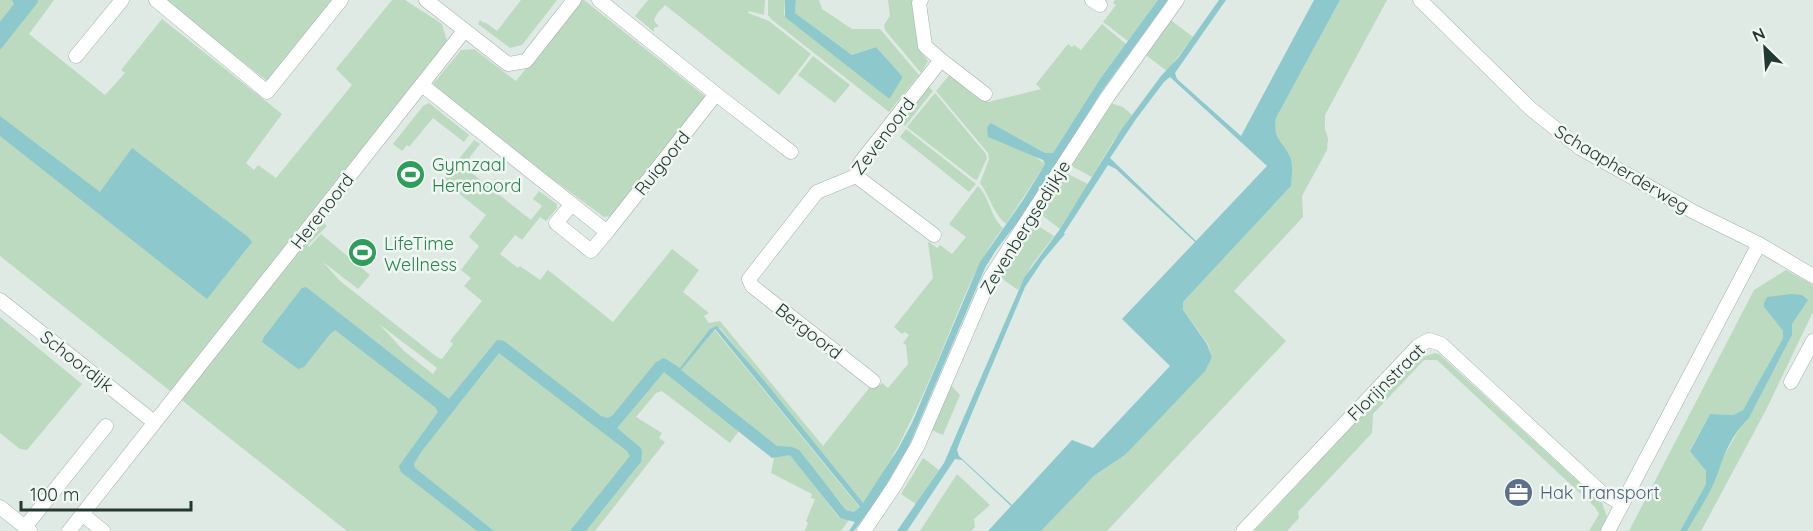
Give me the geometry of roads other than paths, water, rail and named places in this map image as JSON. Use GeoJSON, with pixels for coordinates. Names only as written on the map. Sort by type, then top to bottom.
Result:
{"type":"FeatureCollection","features":[{"type":"Feature","properties":{"kind":"street"},"geometry":{"type":"LineString","coordinates":[[76,56],[122,0]]}},
{"type":"Feature","properties":{"kind":"street"},"geometry":{"type":"LineString","coordinates":[[156,0],[267,92],[341,0]]}},
{"type":"Feature","properties":{"kind":"street"},"geometry":{"type":"LineString","coordinates":[[426,0],[508,64],[526,61],[574,0]]}},
{"type":"Feature","properties":{"kind":"street"},"geometry":{"type":"LineString","coordinates":[[599,0],[791,152]]}},
{"type":"Feature","properties":{"kind":"street"},"geometry":{"type":"LineString","coordinates":[[921,0],[919,3],[925,46],[985,94]]}},
{"type":"Feature","properties":{"kind":"street","name":"Zevenbergsedijkje"},"geometry":{"type":"LineString","coordinates":[[864,531],[918,445],[990,278],[1108,96],[1177,0]]}},
{"type":"Feature","properties":{"kind":"street","name":"Schaapherderweg"},"geometry":{"type":"LineString","coordinates":[[1420,0],[1510,90],[1551,127],[1580,148],[1694,212],[1759,244],[1813,276]]}},
{"type":"Feature","properties":{"kind":"street","name":"Herenoord"},"geometry":{"type":"LineString","coordinates":[[69,531],[464,31]]}},
{"type":"Feature","properties":{"kind":"street","name":"Zevenoord"},"geometry":{"type":"LineString","coordinates":[[749,279],[818,192],[856,176],[860,163],[941,60]]}},
{"type":"Feature","properties":{"kind":"street"},"geometry":{"type":"LineString","coordinates":[[422,85],[607,231]]}},
{"type":"Feature","properties":{"kind":"street","name":"Ruigoord"},"geometry":{"type":"LineString","coordinates":[[572,204],[556,223],[591,251],[716,94]]}},
{"type":"Feature","properties":{"kind":"street"},"geometry":{"type":"LineString","coordinates":[[856,176],[934,236]]}},
{"type":"Feature","properties":{"kind":"street"},"geometry":{"type":"LineString","coordinates":[[1608,531],[1759,244]]}},
{"type":"Feature","properties":{"kind":"street","name":"Bergoord"},"geometry":{"type":"LineString","coordinates":[[749,279],[752,286],[873,381]]}},
{"type":"Feature","properties":{"kind":"street","name":"Schoordijk"},"geometry":{"type":"LineString","coordinates":[[0,300],[154,422]]}},
{"type":"Feature","properties":{"kind":"street","name":"Florijnstraat"},"geometry":{"type":"LineString","coordinates":[[1243,531],[1418,346],[1429,340],[1441,345],[1601,492],[1622,504]]}},
{"type":"Feature","properties":{"kind":"street"},"geometry":{"type":"LineString","coordinates":[[1791,382],[1813,341]]}},
{"type":"Feature","properties":{"kind":"street"},"geometry":{"type":"LineString","coordinates":[[0,507],[27,529],[106,426]]}},
{"type":"Feature","properties":{"kind":"street"},"geometry":{"type":"LineString","coordinates":[[82,514],[103,531]]}},
{"type":"Feature","properties":{"kind":"water"},"geometry":{"type":"Polygon","coordinates":[[[12,0],[38,0],[38,2],[0,50],[0,22],[14,4],[12,0]]]}},
{"type":"Feature","properties":{"kind":"water"},"geometry":{"type":"Polygon","coordinates":[[[785,0],[796,0],[795,13],[852,55],[876,47],[902,76],[890,98],[785,17],[785,0]]]}},
{"type":"Feature","properties":{"kind":"water"},"geometry":{"type":"Polygon","coordinates":[[[1158,0],[1168,0],[1104,88],[1027,210],[985,268],[909,446],[879,497],[854,531],[849,531],[855,522],[840,518],[790,455],[772,458],[664,372],[617,428],[641,448],[641,462],[586,531],[570,531],[630,456],[627,451],[499,353],[414,464],[415,468],[494,531],[477,531],[401,472],[399,466],[438,412],[435,407],[335,330],[304,367],[298,369],[262,342],[302,288],[306,287],[449,399],[497,340],[504,341],[601,416],[608,418],[613,415],[656,362],[664,358],[680,368],[710,329],[717,326],[863,503],[912,423],[980,262],[1045,164],[1043,160],[988,137],[987,127],[991,123],[1045,153],[1053,153],[1100,79],[1158,0]],[[715,329],[681,370],[777,446],[799,450],[846,510],[854,512],[860,507],[715,329]]]}},
{"type":"Feature","properties":{"kind":"water"},"geometry":{"type":"Polygon","coordinates":[[[1219,0],[1226,0],[1175,73],[1177,79],[1241,136],[1314,0],[1340,0],[1276,118],[1277,136],[1288,151],[1291,160],[1291,186],[1183,302],[1183,310],[1207,344],[1212,357],[1205,371],[1125,455],[1095,475],[1041,531],[988,531],[1011,506],[962,460],[955,459],[907,531],[897,531],[944,463],[1024,278],[1060,229],[1121,130],[1161,76],[1178,58],[1219,0]],[[1170,77],[1136,119],[1110,158],[1196,241],[1267,166],[1170,77]],[[1108,165],[1065,234],[1043,260],[1025,287],[957,450],[959,456],[1012,505],[1072,440],[1093,448],[1170,366],[1122,319],[1195,242],[1116,169],[1108,165]]]}},
{"type":"Feature","properties":{"kind":"water"},"geometry":{"type":"Polygon","coordinates":[[[0,116],[100,192],[132,148],[252,242],[207,299],[0,136],[0,116]]]}},
{"type":"Feature","properties":{"kind":"water"},"geometry":{"type":"Polygon","coordinates":[[[1802,295],[1808,300],[1792,324],[1792,335],[1749,418],[1729,445],[1714,482],[1687,531],[1680,531],[1706,484],[1706,471],[1690,451],[1710,414],[1733,415],[1743,410],[1783,338],[1783,331],[1764,307],[1764,303],[1767,297],[1802,295]]]}},
{"type":"Feature","properties":{"kind":"place","name":"Gymzaal Herenoord"},"geometry":{"type":"Point","coordinates":[411,174]}},
{"type":"Feature","properties":{"kind":"place","name":"LifeTime Wellness"},"geometry":{"type":"Point","coordinates":[363,253]}},
{"type":"Feature","properties":{"kind":"place","name":"Hak Transport"},"geometry":{"type":"Point","coordinates":[1519,492]}}]}
